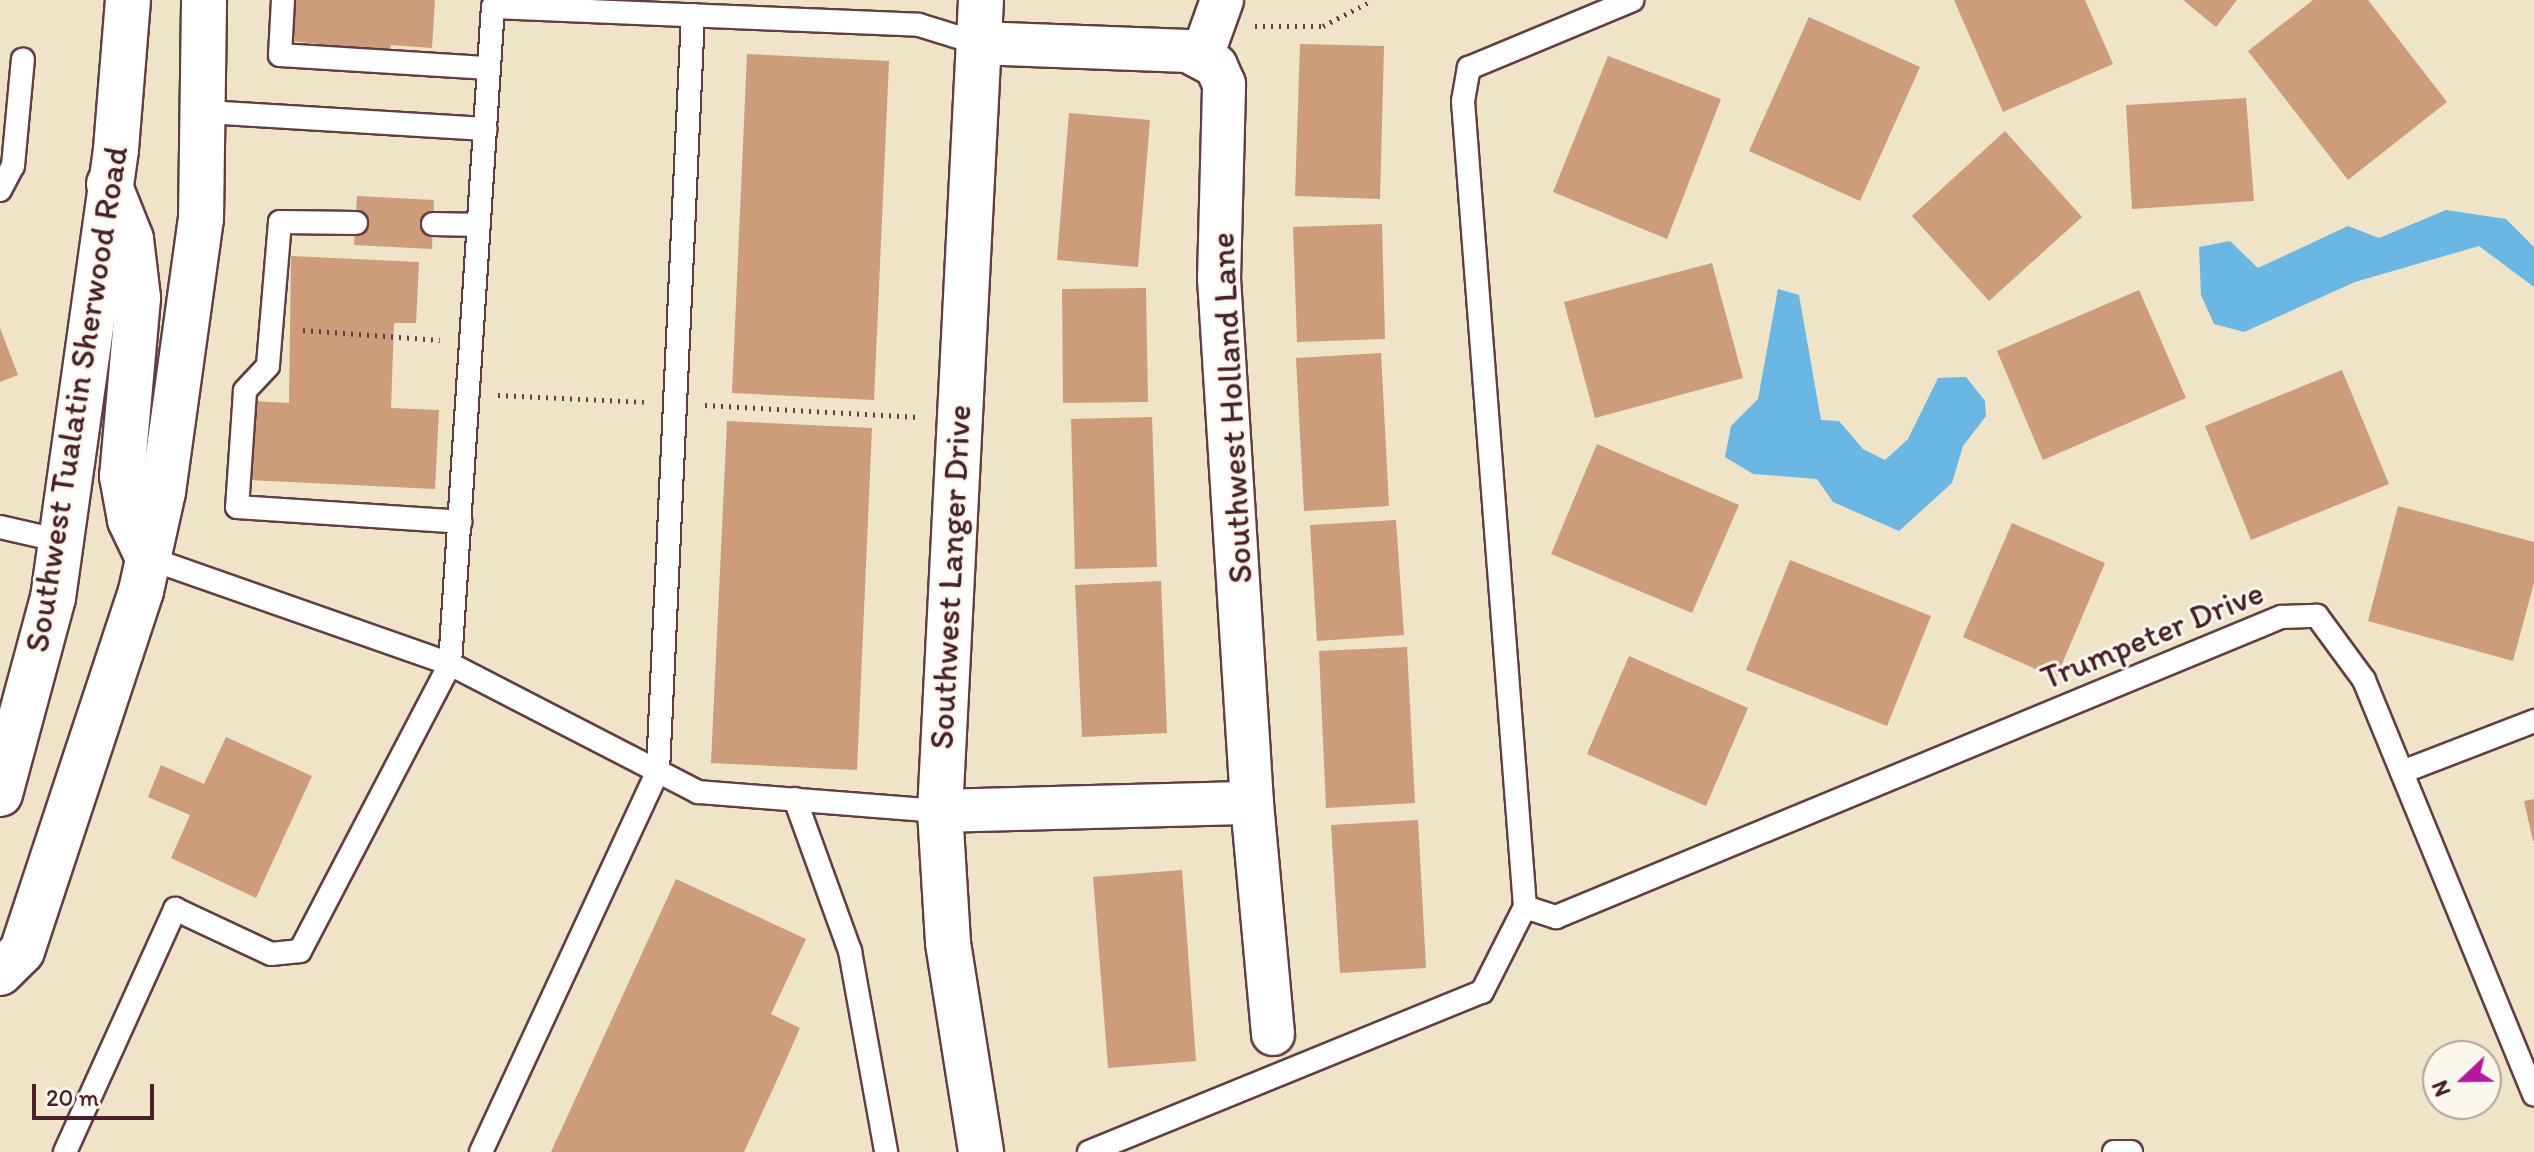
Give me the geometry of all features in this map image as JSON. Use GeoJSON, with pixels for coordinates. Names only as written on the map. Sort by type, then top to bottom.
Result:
{"type":"FeatureCollection","features":[{"type":"Feature","properties":{"kind":"main road","name":"Southwest Tualatin Sherwood Road"},"geometry":{"type":"LineString","coordinates":[[0,794],[49,622],[109,184],[128,0]]}},
{"type":"Feature","properties":{"kind":"main road"},"geometry":{"type":"LineString","coordinates":[[0,973],[22,951],[148,558],[201,219],[206,112],[204,0]]}},
{"type":"Feature","properties":{"kind":"main road","name":"Southwest Langer Drive"},"geometry":{"type":"LineString","coordinates":[[981,0],[940,811],[948,943],[981,1152]]}},
{"type":"Feature","properties":{"kind":"main road"},"geometry":{"type":"LineString","coordinates":[[109,184],[131,239],[138,298],[122,476],[130,520],[148,558]]}},
{"type":"Feature","properties":{"kind":"street"},"geometry":{"type":"LineString","coordinates":[[977,43],[1202,56],[1221,8]]}},
{"type":"Feature","properties":{"kind":"street","name":"Southwest Holland Lane"},"geometry":{"type":"LineString","coordinates":[[1202,56],[1224,84],[1228,114],[1219,279],[1252,803],[1273,1034]]}},
{"type":"Feature","properties":{"kind":"street"},"geometry":{"type":"LineString","coordinates":[[940,811],[1252,803]]}},
{"type":"Feature","properties":{"kind":"lane"},"geometry":{"type":"LineString","coordinates":[[283,0],[280,55],[489,68]]}},
{"type":"Feature","properties":{"kind":"lane"},"geometry":{"type":"LineString","coordinates":[[1089,1152],[1482,992],[1525,907],[1463,101],[1469,68],[1632,0]]}},
{"type":"Feature","properties":{"kind":"lane"},"geometry":{"type":"LineString","coordinates":[[65,1152],[175,909],[271,954],[300,951],[450,664],[493,7],[919,25],[977,43]]}},
{"type":"Feature","properties":{"kind":"lane"},"geometry":{"type":"LineString","coordinates":[[481,1152],[658,771],[693,15]]}},
{"type":"Feature","properties":{"kind":"lane"},"geometry":{"type":"LineString","coordinates":[[0,190],[13,166],[23,59]]}},
{"type":"Feature","properties":{"kind":"lane"},"geometry":{"type":"LineString","coordinates":[[206,112],[485,129]]}},
{"type":"Feature","properties":{"kind":"lane"},"geometry":{"type":"LineString","coordinates":[[356,223],[280,222],[268,366],[245,391],[237,507],[460,522]]}},
{"type":"Feature","properties":{"kind":"lane"},"geometry":{"type":"LineString","coordinates":[[433,224],[479,225]]}},
{"type":"Feature","properties":{"kind":"lane"},"geometry":{"type":"LineString","coordinates":[[0,527],[61,541]]}},
{"type":"Feature","properties":{"kind":"lane"},"geometry":{"type":"LineString","coordinates":[[148,558],[450,664],[698,792],[940,811]]}},
{"type":"Feature","properties":{"kind":"lane","name":"Trumpeter Drive"},"geometry":{"type":"LineString","coordinates":[[1525,907],[1556,917],[2281,617],[2317,616],[2341,641],[2402,772],[2534,1095]]}},
{"type":"Feature","properties":{"kind":"lane"},"geometry":{"type":"LineString","coordinates":[[2402,772],[2534,721]]}},
{"type":"Feature","properties":{"kind":"lane"},"geometry":{"type":"LineString","coordinates":[[795,799],[850,951],[886,1152]]}},
{"type":"Feature","properties":{"kind":"lane"},"geometry":{"type":"LineString","coordinates":[[2114,1152],[2131,1152]]}},
{"type":"Feature","properties":{"kind":"path"},"geometry":{"type":"LineString","coordinates":[[1221,8],[1243,26],[1323,26],[1373,0]]}},
{"type":"Feature","properties":{"kind":"path"},"geometry":{"type":"LineString","coordinates":[[271,328],[471,342]]}},
{"type":"Feature","properties":{"kind":"path"},"geometry":{"type":"LineString","coordinates":[[495,382],[494,394],[958,419]]}},
{"type":"Feature","properties":{"kind":"water"},"geometry":{"type":"Polygon","coordinates":[[[2446,210],[2506,219],[2534,247],[2534,287],[2479,246],[2355,282],[2244,332],[2214,324],[2201,295],[2199,247],[2230,241],[2258,268],[2348,226],[2379,238],[2446,210]]]}},
{"type":"Feature","properties":{"kind":"water"},"geometry":{"type":"Polygon","coordinates":[[[1778,289],[1799,295],[1821,420],[1839,421],[1863,449],[1885,460],[1908,439],[1938,378],[1966,377],[1985,401],[1986,416],[1963,446],[1952,483],[1899,531],[1833,502],[1817,479],[1753,474],[1725,457],[1731,426],[1758,399],[1778,289]]]}},
{"type":"Feature","properties":{"kind":"building"},"geometry":{"type":"Polygon","coordinates":[[[294,0],[435,0],[432,48],[391,45],[390,52],[292,41],[294,0]]]}},
{"type":"Feature","properties":{"kind":"building"},"geometry":{"type":"Polygon","coordinates":[[[1954,0],[2085,0],[2113,64],[2003,112],[1954,0]]]}},
{"type":"Feature","properties":{"kind":"building"},"geometry":{"type":"Polygon","coordinates":[[[2183,0],[2237,0],[2216,27],[2183,0]]]}},
{"type":"Feature","properties":{"kind":"building"},"geometry":{"type":"Polygon","coordinates":[[[2313,0],[2368,0],[2447,102],[2348,180],[2248,51],[2313,0]]]}},
{"type":"Feature","properties":{"kind":"building"},"geometry":{"type":"Polygon","coordinates":[[[1809,17],[1920,67],[1860,201],[1749,151],[1809,17]]]}},
{"type":"Feature","properties":{"kind":"building"},"geometry":{"type":"Polygon","coordinates":[[[1300,44],[1384,46],[1380,199],[1295,196],[1300,44]]]}},
{"type":"Feature","properties":{"kind":"building"},"geometry":{"type":"Polygon","coordinates":[[[747,54],[889,61],[874,400],[732,393],[747,54]]]}},
{"type":"Feature","properties":{"kind":"building"},"geometry":{"type":"Polygon","coordinates":[[[1608,56],[1721,99],[1667,239],[1553,192],[1608,56]]]}},
{"type":"Feature","properties":{"kind":"building"},"geometry":{"type":"Polygon","coordinates":[[[2246,98],[2254,201],[2132,209],[2126,105],[2246,98]]]}},
{"type":"Feature","properties":{"kind":"building"},"geometry":{"type":"Polygon","coordinates":[[[1069,113],[1150,120],[1138,267],[1057,260],[1069,113]]]}},
{"type":"Feature","properties":{"kind":"building"},"geometry":{"type":"Polygon","coordinates":[[[2005,131],[2082,217],[1989,301],[1912,216],[2005,131]]]}},
{"type":"Feature","properties":{"kind":"building"},"geometry":{"type":"Polygon","coordinates":[[[357,196],[434,200],[432,249],[354,245],[357,196]]]}},
{"type":"Feature","properties":{"kind":"building"},"geometry":{"type":"Polygon","coordinates":[[[1382,224],[1385,339],[1297,342],[1293,227],[1382,224]]]}},
{"type":"Feature","properties":{"kind":"building"},"geometry":{"type":"Polygon","coordinates":[[[291,256],[419,262],[416,323],[394,323],[391,408],[439,410],[435,489],[249,480],[253,401],[289,403],[291,256]]]}},
{"type":"Feature","properties":{"kind":"building"},"geometry":{"type":"Polygon","coordinates":[[[1712,263],[1743,378],[1595,418],[1564,302],[1712,263]]]}},
{"type":"Feature","properties":{"kind":"building"},"geometry":{"type":"Polygon","coordinates":[[[1146,288],[1148,402],[1063,403],[1062,289],[1146,288]]]}},
{"type":"Feature","properties":{"kind":"building"},"geometry":{"type":"Polygon","coordinates":[[[2139,290],[2186,398],[2043,460],[1997,351],[2139,290]]]}},
{"type":"Feature","properties":{"kind":"building"},"geometry":{"type":"Polygon","coordinates":[[[0,328],[18,375],[0,382],[0,328]]]}},
{"type":"Feature","properties":{"kind":"building"},"geometry":{"type":"Polygon","coordinates":[[[1381,353],[1389,506],[1304,511],[1296,358],[1381,353]]]}},
{"type":"Feature","properties":{"kind":"building"},"geometry":{"type":"Polygon","coordinates":[[[2342,370],[2389,484],[2251,540],[2205,426],[2342,370]]]}},
{"type":"Feature","properties":{"kind":"building"},"geometry":{"type":"Polygon","coordinates":[[[1152,417],[1157,567],[1075,569],[1071,419],[1152,417]]]}},
{"type":"Feature","properties":{"kind":"building"},"geometry":{"type":"Polygon","coordinates":[[[727,421],[872,428],[857,770],[711,763],[727,421]]]}},
{"type":"Feature","properties":{"kind":"building"},"geometry":{"type":"Polygon","coordinates":[[[1597,444],[1739,505],[1692,613],[1551,554],[1597,444]]]}},
{"type":"Feature","properties":{"kind":"building"},"geometry":{"type":"Polygon","coordinates":[[[2398,506],[2534,542],[2534,583],[2513,661],[2368,621],[2398,506]]]}},
{"type":"Feature","properties":{"kind":"building"},"geometry":{"type":"Polygon","coordinates":[[[1396,520],[1404,635],[1317,641],[1310,525],[1396,520]]]}},
{"type":"Feature","properties":{"kind":"building"},"geometry":{"type":"Polygon","coordinates":[[[2012,523],[2105,563],[2056,678],[1963,637],[2012,523]]]}},
{"type":"Feature","properties":{"kind":"building"},"geometry":{"type":"Polygon","coordinates":[[[1790,560],[1931,616],[1887,726],[1746,670],[1790,560]]]}},
{"type":"Feature","properties":{"kind":"building"},"geometry":{"type":"Polygon","coordinates":[[[1161,581],[1167,733],[1082,737],[1075,585],[1161,581]]]}},
{"type":"Feature","properties":{"kind":"building"},"geometry":{"type":"Polygon","coordinates":[[[1407,647],[1415,803],[1326,808],[1319,651],[1407,647]]]}},
{"type":"Feature","properties":{"kind":"building"},"geometry":{"type":"Polygon","coordinates":[[[1629,656],[1748,708],[1706,806],[1587,754],[1629,656]]]}},
{"type":"Feature","properties":{"kind":"building"},"geometry":{"type":"Polygon","coordinates":[[[226,737],[312,776],[256,898],[171,858],[190,815],[148,797],[161,765],[204,784],[226,737]]]}},
{"type":"Feature","properties":{"kind":"building"},"geometry":{"type":"Polygon","coordinates":[[[2534,799],[2534,841],[2533,841],[2524,801],[2534,799]]]}},
{"type":"Feature","properties":{"kind":"building"},"geometry":{"type":"Polygon","coordinates":[[[1418,820],[1426,968],[1340,973],[1331,825],[1418,820]]]}},
{"type":"Feature","properties":{"kind":"building"},"geometry":{"type":"Polygon","coordinates":[[[1182,870],[1196,1061],[1108,1068],[1093,877],[1182,870]]]}},
{"type":"Feature","properties":{"kind":"building"},"geometry":{"type":"Polygon","coordinates":[[[676,879],[806,939],[771,1014],[800,1028],[744,1152],[551,1152],[676,879]]]}}]}
